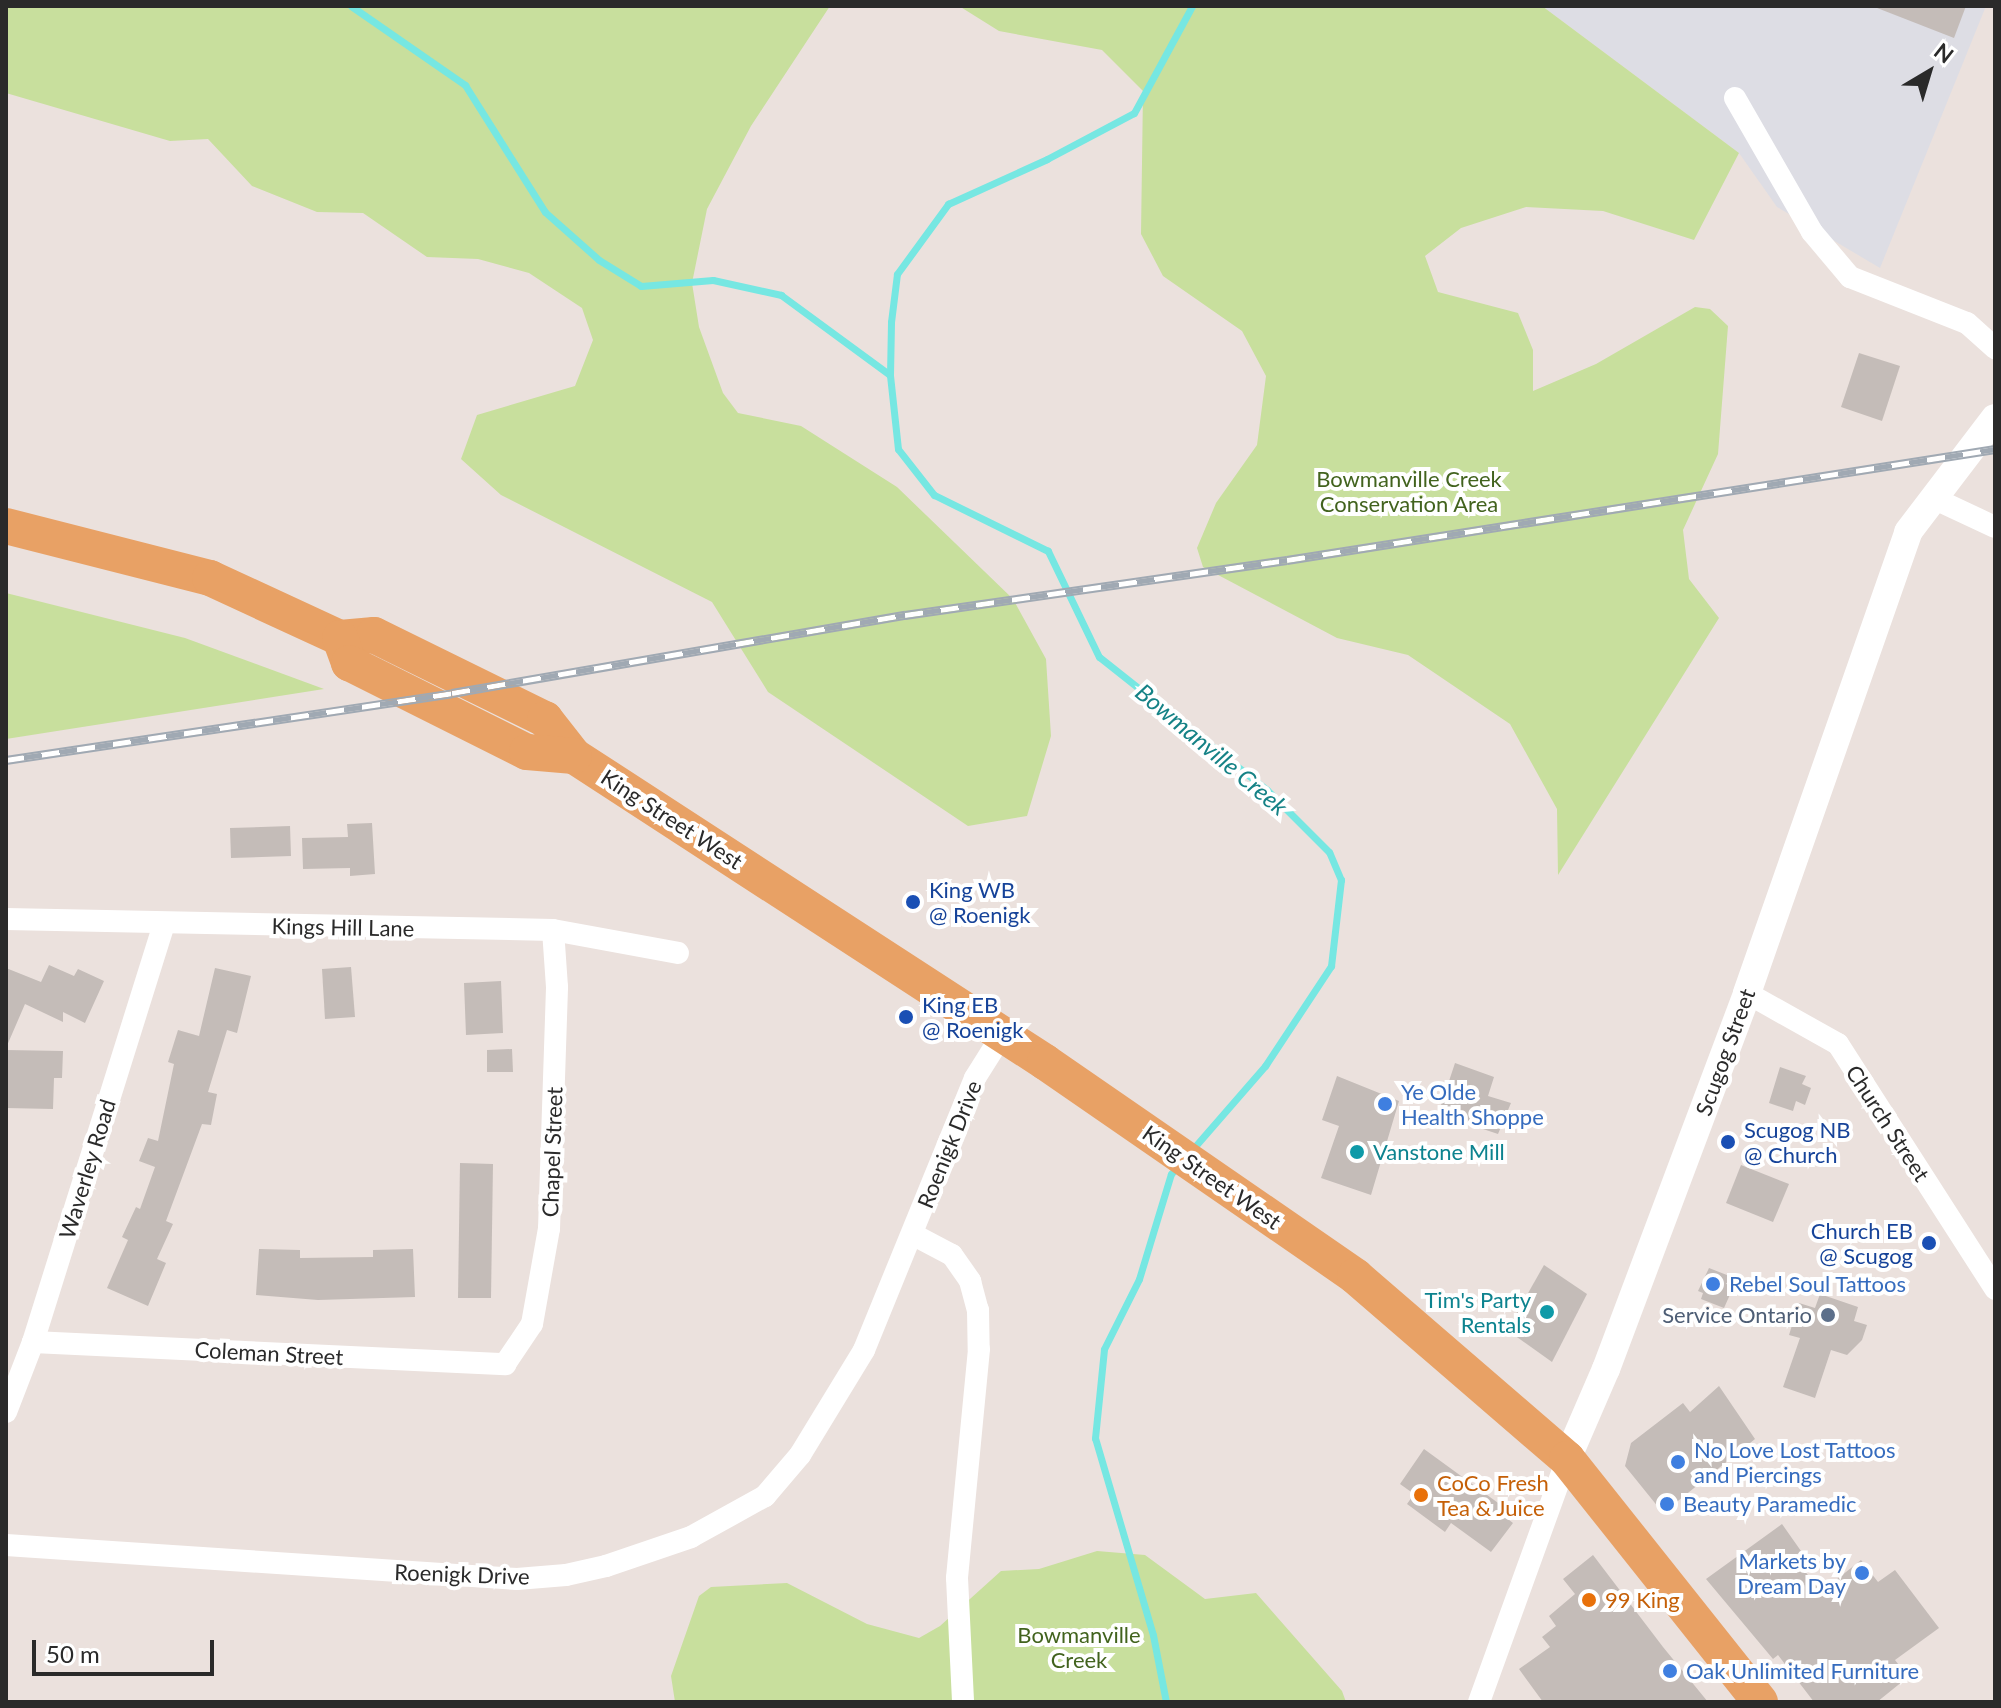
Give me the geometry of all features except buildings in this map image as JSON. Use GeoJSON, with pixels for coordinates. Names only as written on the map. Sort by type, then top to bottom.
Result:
{"type":"FeatureCollection","features":[{"type":"Feature","properties":{"kind":"main road","name":"King Street West"},"geometry":{"type":"LineString","coordinates":[[6,526],[210,578],[340,638],[374,635],[545,719],[574,756],[1045,1062],[1355,1276],[1567,1459],[1760,1702]]}},
{"type":"Feature","properties":{"kind":"street"},"geometry":{"type":"LineString","coordinates":[[1735,98],[1812,232],[1850,277],[1967,323],[1995,348]]}},
{"type":"Feature","properties":{"kind":"street","name":"Scugog Street"},"geometry":{"type":"LineString","coordinates":[[1479,1702],[1567,1459],[1606,1369],[1747,993],[1908,532],[1995,418]]}},
{"type":"Feature","properties":{"kind":"street"},"geometry":{"type":"LineString","coordinates":[[1933,498],[1995,527]]}},
{"type":"Feature","properties":{"kind":"street","name":"Kings Hill Lane"},"geometry":{"type":"LineString","coordinates":[[6,919],[553,930],[678,953]]}},
{"type":"Feature","properties":{"kind":"street","name":"Waverley Road"},"geometry":{"type":"LineString","coordinates":[[6,1412],[33,1342],[164,924]]}},
{"type":"Feature","properties":{"kind":"street","name":"Chapel Street"},"geometry":{"type":"LineString","coordinates":[[505,1364],[532,1324],[549,1229],[557,987],[553,930]]}},
{"type":"Feature","properties":{"kind":"street","name":"Church Street"},"geometry":{"type":"LineString","coordinates":[[1747,993],[1838,1044],[1995,1289]]}},
{"type":"Feature","properties":{"kind":"street","name":"Roenigk Drive"},"geometry":{"type":"LineString","coordinates":[[6,1545],[517,1579],[580,1572],[691,1537],[765,1496],[791,1465],[864,1350],[975,1078],[1002,1035]]}},
{"type":"Feature","properties":{"kind":"street"},"geometry":{"type":"LineString","coordinates":[[912,1234],[952,1255],[970,1281],[978,1310],[979,1349],[957,1578],[963,1702]]}},
{"type":"Feature","properties":{"kind":"street","name":"Coleman Street"},"geometry":{"type":"LineString","coordinates":[[33,1342],[505,1364]]}},
{"type":"Feature","properties":{"kind":"shaded area"},"geometry":{"type":"Polygon","coordinates":[[[1542,6],[1986,6],[1880,268],[1777,207],[1739,153],[1542,6]]]}},
{"type":"Feature","properties":{"kind":"green space"},"geometry":{"type":"Polygon","coordinates":[[[6,6],[830,6],[751,126],[707,209],[692,283],[699,327],[723,393],[738,413],[801,426],[897,487],[1013,599],[1046,659],[1051,736],[1027,816],[968,826],[768,692],[712,602],[501,495],[461,459],[477,415],[575,386],[593,340],[582,308],[529,273],[478,259],[427,257],[363,213],[317,212],[252,186],[208,139],[170,141],[6,93],[6,6]]]}},
{"type":"Feature","properties":{"kind":"green space","name":"Bowmanville Creek Conservation Area"},"geometry":{"type":"Polygon","coordinates":[[[959,6],[1542,6],[1739,153],[1694,240],[1603,211],[1526,207],[1461,228],[1425,256],[1438,292],[1518,313],[1533,350],[1533,391],[1596,364],[1695,307],[1710,309],[1728,326],[1718,454],[1683,530],[1689,579],[1719,618],[1558,875],[1557,809],[1510,724],[1408,655],[1337,638],[1203,567],[1197,548],[1216,503],[1257,445],[1266,376],[1242,331],[1163,276],[1141,234],[1143,91],[1102,50],[999,31],[959,6]]]}},
{"type":"Feature","properties":{"kind":"green space"},"geometry":{"type":"Polygon","coordinates":[[[6,593],[185,638],[324,689],[6,739],[6,593]]]}},
{"type":"Feature","properties":{"kind":"green space","name":"Bowmanville Creek"},"geometry":{"type":"Polygon","coordinates":[[[1097,1551],[1145,1555],[1205,1599],[1256,1593],[1342,1691],[1346,1702],[675,1702],[671,1676],[699,1596],[711,1587],[787,1583],[867,1624],[919,1638],[940,1626],[1001,1571],[1039,1569],[1097,1551]]]}},
{"type":"Feature","properties":{"kind":"waterway"},"geometry":{"type":"LineString","coordinates":[[351,6],[465,85],[545,212],[599,260],[641,286],[713,280],[781,295],[890,375]]}},
{"type":"Feature","properties":{"kind":"waterway","name":"Bowmanville Creek"},"geometry":{"type":"LineString","coordinates":[[1191,1151],[1265,1066],[1331,966],[1341,880],[1329,852],[1267,790],[1099,657],[1048,551],[934,495],[898,449],[890,375],[891,322],[897,274],[948,204],[1047,159],[1134,113],[1192,6]]}},
{"type":"Feature","properties":{"kind":"waterway","name":"Bowmanville Creek"},"geometry":{"type":"LineString","coordinates":[[1166,1702],[1153,1635],[1095,1438],[1104,1349],[1139,1279],[1171,1174],[1178,1166]]}},
{"type":"Feature","properties":{"kind":"railway"},"geometry":{"type":"LineString","coordinates":[[6,760],[452,693],[905,615],[1287,560],[1995,449]]}},
{"type":"Feature","properties":{"kind":"place","name":"King WB @ Roenigk"},"geometry":{"type":"Point","coordinates":[913,902]}},
{"type":"Feature","properties":{"kind":"place","name":"King EB @ Roenigk"},"geometry":{"type":"Point","coordinates":[906,1017]}},
{"type":"Feature","properties":{"kind":"place","name":"Ye Olde Health Shoppe"},"geometry":{"type":"Point","coordinates":[1385,1104]}},
{"type":"Feature","properties":{"kind":"place","name":"Scugog NB @ Church"},"geometry":{"type":"Point","coordinates":[1728,1142]}},
{"type":"Feature","properties":{"kind":"place","name":"Vanstone Mill"},"geometry":{"type":"Point","coordinates":[1357,1152]}},
{"type":"Feature","properties":{"kind":"place","name":"Church EB @ Scugog"},"geometry":{"type":"Point","coordinates":[1929,1243]}},
{"type":"Feature","properties":{"kind":"place","name":"Rebel Soul Tattoos"},"geometry":{"type":"Point","coordinates":[1713,1284]}},
{"type":"Feature","properties":{"kind":"place","name":"Tim's Party Rentals"},"geometry":{"type":"Point","coordinates":[1547,1312]}},
{"type":"Feature","properties":{"kind":"place","name":"Service Ontario"},"geometry":{"type":"Point","coordinates":[1828,1315]}},
{"type":"Feature","properties":{"kind":"place","name":"No Love Lost Tattoos and Piercings"},"geometry":{"type":"Point","coordinates":[1678,1462]}},
{"type":"Feature","properties":{"kind":"place","name":"CoCo Fresh Tea & Juice"},"geometry":{"type":"Point","coordinates":[1421,1495]}},
{"type":"Feature","properties":{"kind":"place","name":"Beauty Paramedic"},"geometry":{"type":"Point","coordinates":[1667,1504]}},
{"type":"Feature","properties":{"kind":"place","name":"Markets by Dream Day"},"geometry":{"type":"Point","coordinates":[1862,1573]}},
{"type":"Feature","properties":{"kind":"place","name":"99 King"},"geometry":{"type":"Point","coordinates":[1589,1600]}},
{"type":"Feature","properties":{"kind":"place","name":"Oak Unlimited Furniture"},"geometry":{"type":"Point","coordinates":[1670,1671]}}]}
